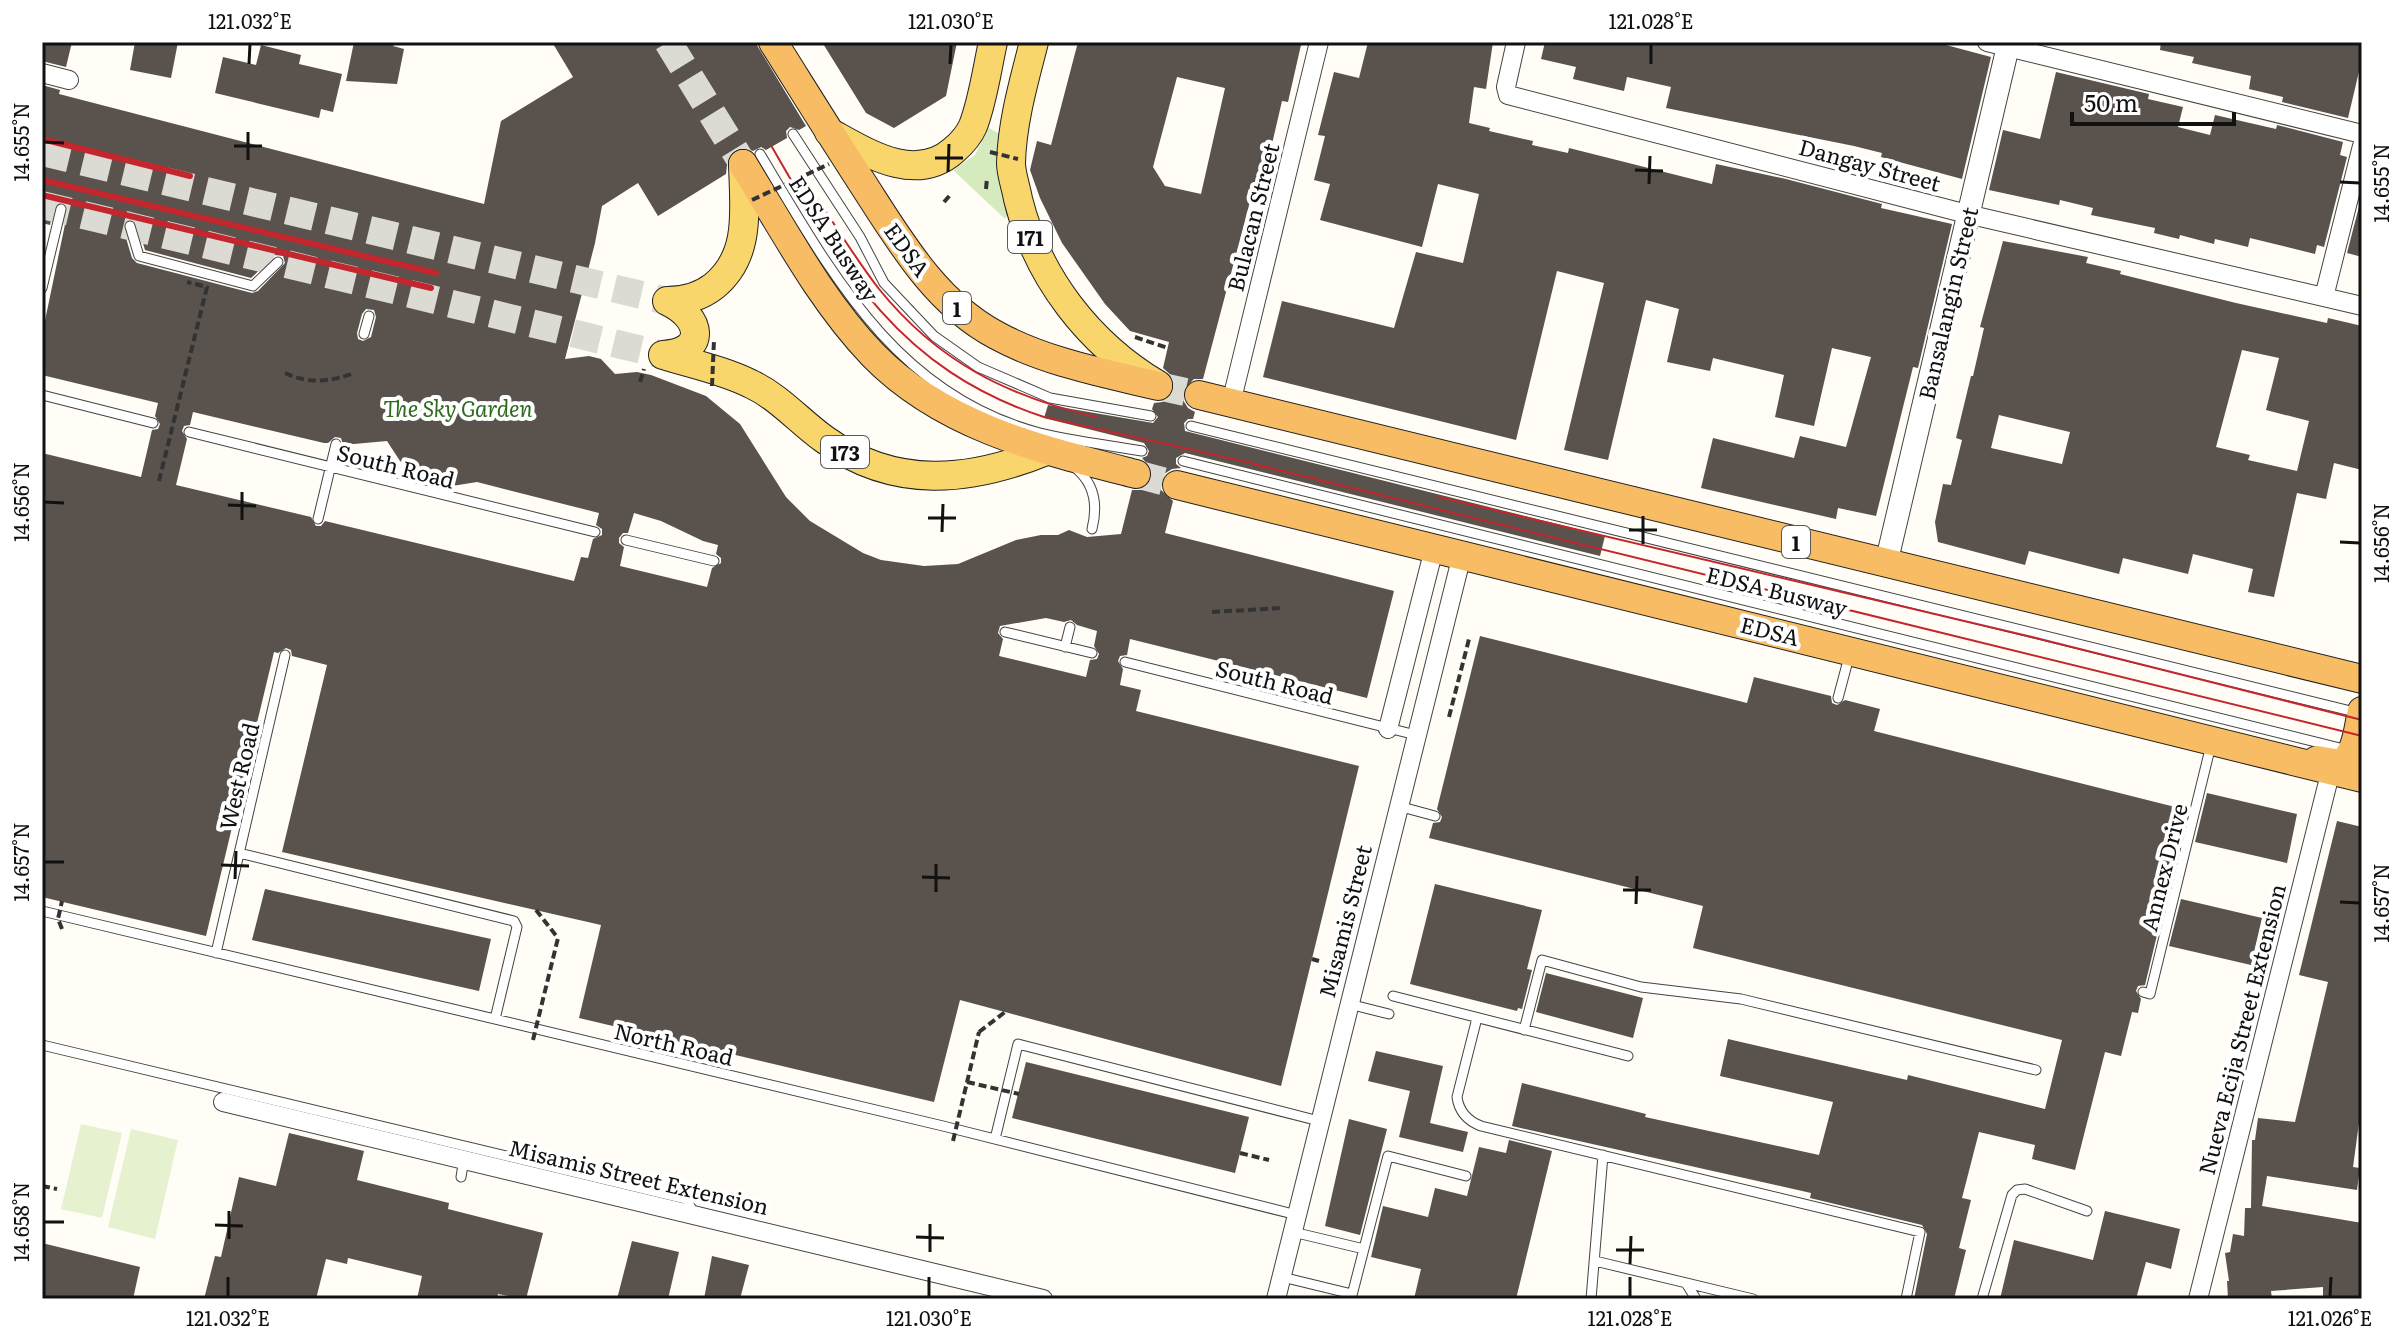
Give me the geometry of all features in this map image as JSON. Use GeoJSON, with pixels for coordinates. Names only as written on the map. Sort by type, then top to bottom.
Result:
{"type":"FeatureCollection","features":[{"type":"Feature","properties":{"kind":"highway","name":"EDSA"},"geometry":{"type":"LineString","coordinates":[[773,42],[916,263],[950,302],[994,335],[1041,355],[1158,386]]}},
{"type":"Feature","properties":{"kind":"highway"},"geometry":{"type":"LineString","coordinates":[[752,159],[817,282],[872,354],[907,384],[949,412],[1015,441],[1051,452],[1139,463]]}},
{"type":"Feature","properties":{"kind":"highway","name":"1"},"geometry":{"type":"LineString","coordinates":[[1199,395],[2355,682]]}},
{"type":"Feature","properties":{"kind":"highway"},"geometry":{"type":"LineString","coordinates":[[1180,473],[1434,549],[1462,552],[1483,549],[2330,763],[2342,764],[2360,758],[2362,713]]}},
{"type":"Feature","properties":{"kind":"highway","name":"EDSA"},"geometry":{"type":"LineString","coordinates":[[1462,552],[2331,770],[2360,758]]}},
{"type":"Feature","properties":{"kind":"main road"},"geometry":{"type":"LineString","coordinates":[[829,132],[874,157],[890,162],[911,166],[932,164],[955,149],[972,129],[993,42]]}},
{"type":"Feature","properties":{"kind":"main road","name":"171"},"geometry":{"type":"LineString","coordinates":[[1034,42],[1017,111],[1011,165],[1026,230],[1055,286],[1085,326],[1113,354],[1158,386]]}},
{"type":"Feature","properties":{"kind":"main road","name":"173"},"geometry":{"type":"LineString","coordinates":[[752,159],[744,226],[736,259],[723,278],[708,290],[690,299],[667,301],[687,314],[694,323],[695,333],[686,350],[663,355],[751,383],[827,441],[861,460],[898,471],[945,476],[976,474],[1051,452]]}},
{"type":"Feature","properties":{"kind":"street","name":"Bulacan Street"},"geometry":{"type":"LineString","coordinates":[[1231,403],[1319,42]]}},
{"type":"Feature","properties":{"kind":"street","name":"Dangay Street"},"geometry":{"type":"LineString","coordinates":[[1516,42],[1506,87],[1508,95],[1967,214],[2362,306]]}},
{"type":"Feature","properties":{"kind":"street"},"geometry":{"type":"LineString","coordinates":[[2001,44],[2362,134]]}},
{"type":"Feature","properties":{"kind":"street","name":"Bansalangin Street"},"geometry":{"type":"LineString","coordinates":[[1886,564],[1967,214],[2001,44]]}},
{"type":"Feature","properties":{"kind":"street"},"geometry":{"type":"LineString","coordinates":[[42,73],[69,80]]}},
{"type":"Feature","properties":{"kind":"street"},"geometry":{"type":"LineString","coordinates":[[2324,297],[2362,146]]}},
{"type":"Feature","properties":{"kind":"street"},"geometry":{"type":"LineString","coordinates":[[1388,729],[1434,549]]}},
{"type":"Feature","properties":{"kind":"street","name":"Misamis Street"},"geometry":{"type":"LineString","coordinates":[[1276,1299],[1462,552]]}},
{"type":"Feature","properties":{"kind":"street","name":"Nueva Ecija Street Extension"},"geometry":{"type":"LineString","coordinates":[[2198,1299],[2331,770]]}},
{"type":"Feature","properties":{"kind":"street","name":"Misamis Street Extension"},"geometry":{"type":"LineString","coordinates":[[223,1102],[462,1168],[700,1220],[862,1261],[1043,1299]]}},
{"type":"Feature","properties":{"kind":"lane","name":"EDSA Busway"},"geometry":{"type":"LineString","coordinates":[[793,134],[860,237],[884,283],[934,336],[978,367],[1037,394],[1151,416]]}},
{"type":"Feature","properties":{"kind":"lane","name":"EDSA Busway"},"geometry":{"type":"LineString","coordinates":[[752,159],[856,307],[898,352],[937,384],[982,411],[1139,463]]}},
{"type":"Feature","properties":{"kind":"lane"},"geometry":{"type":"LineString","coordinates":[[42,288],[61,209]]}},
{"type":"Feature","properties":{"kind":"lane"},"geometry":{"type":"LineString","coordinates":[[130,226],[139,256],[253,286],[278,262]]}},
{"type":"Feature","properties":{"kind":"lane"},"geometry":{"type":"LineString","coordinates":[[364,334],[369,316]]}},
{"type":"Feature","properties":{"kind":"lane"},"geometry":{"type":"LineString","coordinates":[[42,395],[153,423]]}},
{"type":"Feature","properties":{"kind":"lane","name":"EDSA Busway"},"geometry":{"type":"LineString","coordinates":[[1191,426],[2362,713]]}},
{"type":"Feature","properties":{"kind":"lane","name":"South Road"},"geometry":{"type":"LineString","coordinates":[[189,432],[595,532]]}},
{"type":"Feature","properties":{"kind":"lane"},"geometry":{"type":"LineString","coordinates":[[318,519],[336,444]]}},
{"type":"Feature","properties":{"kind":"lane"},"geometry":{"type":"LineString","coordinates":[[1051,452],[1082,473],[1091,487],[1096,508],[1092,529]]}},
{"type":"Feature","properties":{"kind":"lane","name":"EDSA Busway"},"geometry":{"type":"LineString","coordinates":[[1180,473],[2360,758]]}},
{"type":"Feature","properties":{"kind":"lane"},"geometry":{"type":"LineString","coordinates":[[626,540],[714,561]]}},
{"type":"Feature","properties":{"kind":"lane"},"geometry":{"type":"LineString","coordinates":[[1065,647],[1070,627]]}},
{"type":"Feature","properties":{"kind":"lane"},"geometry":{"type":"LineString","coordinates":[[1005,632],[1092,653]]}},
{"type":"Feature","properties":{"kind":"lane"},"geometry":{"type":"LineString","coordinates":[[1838,698],[1851,650]]}},
{"type":"Feature","properties":{"kind":"lane","name":"West Road"},"geometry":{"type":"LineString","coordinates":[[216,953],[285,655]]}},
{"type":"Feature","properties":{"kind":"lane","name":"South Road"},"geometry":{"type":"LineString","coordinates":[[1125,662],[1416,735]]}},
{"type":"Feature","properties":{"kind":"lane","name":"Annex Drive"},"geometry":{"type":"LineString","coordinates":[[2143,992],[2150,994],[2212,741]]}},
{"type":"Feature","properties":{"kind":"lane"},"geometry":{"type":"LineString","coordinates":[[1398,806],[1435,816]]}},
{"type":"Feature","properties":{"kind":"lane"},"geometry":{"type":"LineString","coordinates":[[239,853],[514,921],[517,927],[495,1019]]}},
{"type":"Feature","properties":{"kind":"lane","name":"North Road"},"geometry":{"type":"LineString","coordinates":[[42,911],[995,1139],[1295,1223],[1364,1249]]}},
{"type":"Feature","properties":{"kind":"lane"},"geometry":{"type":"LineString","coordinates":[[1524,1030],[1542,960],[1641,987],[1741,999],[2036,1070]]}},
{"type":"Feature","properties":{"kind":"lane"},"geometry":{"type":"LineString","coordinates":[[1393,996],[1628,1056]]}},
{"type":"Feature","properties":{"kind":"lane"},"geometry":{"type":"LineString","coordinates":[[1348,1004],[1389,1014]]}},
{"type":"Feature","properties":{"kind":"lane"},"geometry":{"type":"LineString","coordinates":[[1477,1018],[1457,1097],[1460,1109],[1469,1120],[1481,1126],[1920,1232],[1906,1299]]}},
{"type":"Feature","properties":{"kind":"lane"},"geometry":{"type":"LineString","coordinates":[[995,1139],[1018,1044],[1319,1121]]}},
{"type":"Feature","properties":{"kind":"lane"},"geometry":{"type":"LineString","coordinates":[[42,1045],[686,1199],[700,1220]]}},
{"type":"Feature","properties":{"kind":"lane"},"geometry":{"type":"LineString","coordinates":[[1591,1299],[1603,1155]]}},
{"type":"Feature","properties":{"kind":"lane"},"geometry":{"type":"LineString","coordinates":[[1282,1277],[1352,1297],[1388,1156],[1466,1176]]}},
{"type":"Feature","properties":{"kind":"lane"},"geometry":{"type":"LineString","coordinates":[[1982,1299],[2012,1195],[2017,1190],[2025,1189],[2087,1211]]}},
{"type":"Feature","properties":{"kind":"lane"},"geometry":{"type":"LineString","coordinates":[[1595,1261],[1753,1299]]}},
{"type":"Feature","properties":{"kind":"lane"},"geometry":{"type":"LineString","coordinates":[[1686,1283],[1696,1299]]}},
{"type":"Feature","properties":{"kind":"path"},"geometry":{"type":"LineString","coordinates":[[990,152],[1018,159]]}},
{"type":"Feature","properties":{"kind":"path"},"geometry":{"type":"LineString","coordinates":[[752,200],[829,164]]}},
{"type":"Feature","properties":{"kind":"path"},"geometry":{"type":"LineString","coordinates":[[944,202],[951,194]]}},
{"type":"Feature","properties":{"kind":"path"},"geometry":{"type":"LineString","coordinates":[[159,481],[207,287],[187,282]]}},
{"type":"Feature","properties":{"kind":"path"},"geometry":{"type":"LineString","coordinates":[[1127,335],[1168,348]]}},
{"type":"Feature","properties":{"kind":"path"},"geometry":{"type":"LineString","coordinates":[[712,386],[714,340]]}},
{"type":"Feature","properties":{"kind":"path"},"geometry":{"type":"LineString","coordinates":[[285,373],[313,381],[332,380],[354,373]]}},
{"type":"Feature","properties":{"kind":"path"},"geometry":{"type":"LineString","coordinates":[[1212,612],[1282,608]]}},
{"type":"Feature","properties":{"kind":"path"},"geometry":{"type":"LineString","coordinates":[[1449,717],[1469,639]]}},
{"type":"Feature","properties":{"kind":"path"},"geometry":{"type":"LineString","coordinates":[[62,901],[58,919],[62,929]]}},
{"type":"Feature","properties":{"kind":"path"},"geometry":{"type":"LineString","coordinates":[[533,1040],[558,938],[536,910]]}},
{"type":"Feature","properties":{"kind":"path"},"geometry":{"type":"LineString","coordinates":[[1312,959],[1319,961]]}},
{"type":"Feature","properties":{"kind":"path"},"geometry":{"type":"LineString","coordinates":[[953,1141],[979,1032],[1005,1012]]}},
{"type":"Feature","properties":{"kind":"path"},"geometry":{"type":"LineString","coordinates":[[967,1082],[1019,1094]]}},
{"type":"Feature","properties":{"kind":"path"},"geometry":{"type":"LineString","coordinates":[[1240,1153],[1269,1160]]}},
{"type":"Feature","properties":{"kind":"path"},"geometry":{"type":"LineString","coordinates":[[42,1186],[57,1189]]}},
{"type":"Feature","properties":{"kind":"green space"},"geometry":{"type":"Polygon","coordinates":[[[989,128],[1000,134],[1009,212],[1005,219],[953,170],[975,155],[989,128]]]}},
{"type":"Feature","properties":{"kind":"green space"},"geometry":{"type":"Polygon","coordinates":[[[81,1124],[122,1133],[102,1218],[61,1209],[81,1124]]]}},
{"type":"Feature","properties":{"kind":"green space"},"geometry":{"type":"Polygon","coordinates":[[[131,1129],[178,1140],[155,1239],[108,1227],[131,1129]]]}},
{"type":"Feature","properties":{"kind":"building"},"geometry":{"type":"Polygon","coordinates":[[[42,42],[72,42],[66,67],[42,61],[42,42]]]}},
{"type":"Feature","properties":{"kind":"building"},"geometry":{"type":"Polygon","coordinates":[[[135,42],[178,42],[171,78],[130,70],[135,42]]]}},
{"type":"Feature","properties":{"kind":"building"},"geometry":{"type":"Polygon","coordinates":[[[354,42],[394,43],[393,46],[404,49],[397,84],[346,81],[354,42]]]}},
{"type":"Feature","properties":{"kind":"building"},"geometry":{"type":"Polygon","coordinates":[[[552,42],[755,42],[806,126],[799,130],[790,127],[786,131],[787,138],[766,150],[761,147],[753,151],[743,147],[735,149],[728,157],[726,174],[658,216],[638,183],[602,206],[565,359],[589,356],[601,359],[615,374],[637,372],[651,375],[706,396],[740,424],[786,497],[810,521],[863,553],[881,560],[924,566],[958,564],[1016,540],[1058,535],[1069,530],[1087,537],[1121,534],[1132,490],[1141,490],[1152,479],[1152,469],[1142,458],[1149,451],[1144,443],[1044,418],[1048,405],[1153,423],[1158,417],[1152,409],[1154,403],[1170,398],[1175,389],[1173,377],[1163,368],[1169,342],[1130,331],[1105,304],[1062,243],[1030,170],[1037,141],[1051,145],[1078,42],[1287,42],[1301,45],[1288,102],[1282,101],[1260,196],[1252,194],[1203,379],[1194,379],[1183,390],[1183,400],[1195,412],[1193,419],[1184,423],[1185,431],[1605,536],[1600,556],[1185,453],[1176,458],[1176,464],[1181,468],[1164,474],[1160,482],[1161,490],[1173,501],[1165,533],[1394,591],[1367,698],[1130,639],[1127,655],[1120,656],[1118,661],[1123,669],[1120,685],[1141,690],[1136,711],[1359,766],[1281,1086],[960,1000],[934,1102],[579,1018],[601,925],[282,852],[327,665],[292,656],[291,650],[286,648],[274,652],[206,936],[42,897],[42,453],[141,477],[152,430],[158,429],[160,424],[155,416],[158,403],[42,375],[42,335],[68,210],[66,203],[58,202],[50,225],[42,223],[42,85],[60,90],[59,94],[484,204],[501,121],[573,77],[552,42]],[[1177,77],[1153,167],[1165,186],[1201,194],[1225,88],[1177,77]],[[127,219],[123,228],[132,258],[137,263],[252,293],[258,291],[285,263],[283,256],[275,255],[251,278],[145,250],[137,223],[127,219]],[[366,309],[362,314],[358,339],[363,341],[371,337],[376,317],[374,310],[366,309]],[[193,412],[190,425],[184,426],[182,431],[187,439],[176,485],[311,517],[316,526],[321,526],[325,521],[574,581],[581,557],[588,558],[593,539],[602,535],[602,529],[596,525],[599,513],[477,482],[452,486],[425,480],[400,461],[387,441],[343,445],[341,438],[335,437],[324,443],[193,412]],[[634,513],[628,533],[623,533],[619,538],[619,543],[624,547],[620,566],[707,587],[712,568],[721,563],[721,558],[716,554],[718,545],[661,521],[634,513]],[[1046,618],[1000,626],[998,633],[1003,639],[999,656],[1086,677],[1090,660],[1097,659],[1099,654],[1094,646],[1097,631],[1071,620],[1064,622],[1046,618]]]}},
{"type":"Feature","properties":{"kind":"building"},"geometry":{"type":"Polygon","coordinates":[[[822,42],[957,42],[946,96],[894,128],[866,113],[822,42]]]}},
{"type":"Feature","properties":{"kind":"building"},"geometry":{"type":"Polygon","coordinates":[[[1368,42],[1493,42],[1486,89],[1474,87],[1469,123],[1533,141],[1532,145],[1568,153],[1569,148],[1712,184],[1716,164],[1786,179],[1882,204],[1881,208],[1952,224],[1918,368],[1913,367],[1876,516],[1838,508],[1836,519],[1701,488],[1713,438],[1794,458],[1800,436],[1846,447],[1871,357],[1832,348],[1814,426],[1775,417],[1784,375],[1713,358],[1710,371],[1667,362],[1679,309],[1646,300],[1608,460],[1564,450],[1604,283],[1557,271],[1516,440],[1263,377],[1282,301],[1394,328],[1416,252],[1463,263],[1479,194],[1438,184],[1422,247],[1320,220],[1330,184],[1314,180],[1325,136],[1318,135],[1334,72],[1359,78],[1368,42]]]}},
{"type":"Feature","properties":{"kind":"building"},"geometry":{"type":"Polygon","coordinates":[[[1545,42],[1935,42],[1991,57],[1962,179],[1881,157],[1882,153],[1854,146],[1666,108],[1671,87],[1627,77],[1624,91],[1573,79],[1576,67],[1541,59],[1545,42]]]}},
{"type":"Feature","properties":{"kind":"building"},"geometry":{"type":"Polygon","coordinates":[[[2161,42],[2362,42],[2362,59],[2348,118],[2282,102],[2283,97],[2249,89],[2251,76],[2192,63],[2194,57],[2160,50],[2161,42]]]}},
{"type":"Feature","properties":{"kind":"building"},"geometry":{"type":"Polygon","coordinates":[[[261,45],[301,55],[299,64],[342,74],[333,112],[321,109],[319,118],[215,93],[223,57],[256,65],[261,45]]]}},
{"type":"Feature","properties":{"kind":"building"},"geometry":{"type":"Polygon","coordinates":[[[2056,72],[2149,94],[2148,99],[2183,107],[2178,127],[2210,135],[2215,115],[2276,129],[2277,125],[2343,142],[2340,155],[2347,157],[2324,247],[2317,245],[2315,254],[2250,238],[2248,247],[2215,239],[2214,244],[2180,235],[2179,239],[2154,233],[2155,228],[2091,215],[2093,208],[2060,200],[2059,205],[1989,190],[2003,130],[2040,139],[2056,72]]]}},
{"type":"Feature","properties":{"kind":"building"},"geometry":{"type":"Polygon","coordinates":[[[2362,195],[2362,257],[2347,253],[2362,195]]]}},
{"type":"Feature","properties":{"kind":"building"},"geometry":{"type":"Polygon","coordinates":[[[2003,241],[2088,257],[2086,263],[2121,271],[2120,274],[2236,303],[2327,323],[2328,318],[2362,326],[2362,470],[2334,463],[2326,499],[2297,493],[2274,597],[2248,592],[2253,569],[2193,554],[2188,574],[2123,558],[2119,574],[2029,551],[2025,565],[1938,542],[1935,522],[1943,484],[1951,485],[1962,440],[1956,438],[1984,328],[1980,327],[2003,241]],[[2242,350],[2216,447],[2250,455],[2248,460],[2297,471],[2309,421],[2266,410],[2279,358],[2242,350]],[[1999,415],[1991,448],[2062,464],[2070,432],[1999,415]]]}},
{"type":"Feature","properties":{"kind":"building"},"geometry":{"type":"Polygon","coordinates":[[[1480,636],[1747,703],[1754,677],[1831,696],[1832,703],[1837,705],[1845,700],[1880,709],[1874,731],[2187,810],[2145,985],[2138,986],[2136,991],[2141,999],[2138,1013],[2132,1012],[2121,1056],[2105,1052],[2075,1170],[2032,1159],[2035,1145],[1979,1132],[1962,1198],[1971,1200],[1959,1248],[1966,1250],[1954,1299],[1914,1299],[1927,1234],[1922,1225],[1810,1198],[1811,1193],[1512,1126],[1522,1083],[1646,1114],[1645,1117],[1819,1155],[1833,1102],[1720,1076],[1728,1039],[1907,1080],[1908,1075],[2045,1109],[2062,1040],[1693,948],[1703,906],[1429,838],[1433,823],[1440,822],[1442,817],[1437,809],[1480,636]]]}},
{"type":"Feature","properties":{"kind":"building"},"geometry":{"type":"Polygon","coordinates":[[[2207,793],[2297,814],[2287,863],[2195,842],[2207,793]]]}},
{"type":"Feature","properties":{"kind":"building"},"geometry":{"type":"Polygon","coordinates":[[[2337,821],[2362,827],[2362,1124],[2359,1123],[2353,1167],[2360,1168],[2357,1190],[2267,1176],[2262,1206],[2362,1223],[2362,1299],[2323,1299],[2323,1287],[2271,1291],[2272,1299],[2228,1299],[2225,1253],[2230,1252],[2233,1234],[2244,1236],[2245,1208],[2251,1208],[2252,1140],[2255,1140],[2258,1118],[2295,1122],[2328,982],[2299,975],[2337,821]]]}},
{"type":"Feature","properties":{"kind":"building"},"geometry":{"type":"Polygon","coordinates":[[[1435,884],[1542,910],[1527,969],[1532,970],[1522,1009],[1518,1008],[1517,1011],[1410,984],[1435,884]]]}},
{"type":"Feature","properties":{"kind":"building"},"geometry":{"type":"Polygon","coordinates":[[[265,889],[491,939],[479,991],[252,940],[265,889]]]}},
{"type":"Feature","properties":{"kind":"building"},"geometry":{"type":"Polygon","coordinates":[[[2181,899],[2262,918],[2251,965],[2169,946],[2181,899]]]}},
{"type":"Feature","properties":{"kind":"building"},"geometry":{"type":"Polygon","coordinates":[[[1546,973],[1643,998],[1633,1038],[1536,1012],[1546,973]]]}},
{"type":"Feature","properties":{"kind":"building"},"geometry":{"type":"Polygon","coordinates":[[[1376,1051],[1443,1066],[1430,1123],[1468,1132],[1463,1152],[1399,1137],[1410,1091],[1368,1081],[1376,1051]]]}},
{"type":"Feature","properties":{"kind":"building"},"geometry":{"type":"Polygon","coordinates":[[[1026,1062],[1249,1117],[1235,1173],[1012,1118],[1026,1062]]]}},
{"type":"Feature","properties":{"kind":"building"},"geometry":{"type":"Polygon","coordinates":[[[1349,1119],[1387,1129],[1360,1235],[1325,1226],[1349,1119]]]}},
{"type":"Feature","properties":{"kind":"building"},"geometry":{"type":"Polygon","coordinates":[[[289,1133],[364,1151],[357,1180],[449,1203],[448,1209],[543,1233],[526,1299],[498,1294],[497,1299],[417,1299],[422,1276],[348,1258],[347,1264],[326,1259],[316,1299],[204,1299],[215,1256],[221,1257],[239,1177],[276,1186],[289,1133]]]}},
{"type":"Feature","properties":{"kind":"building"},"geometry":{"type":"Polygon","coordinates":[[[1509,1140],[1552,1151],[1516,1299],[1414,1299],[1421,1269],[1371,1257],[1383,1206],[1428,1217],[1435,1188],[1467,1196],[1479,1147],[1506,1153],[1509,1140]]]}},
{"type":"Feature","properties":{"kind":"building"},"geometry":{"type":"Polygon","coordinates":[[[2105,1211],[2180,1229],[2171,1269],[2146,1262],[2136,1299],[2000,1299],[2014,1240],[2093,1260],[2105,1211]]]}},
{"type":"Feature","properties":{"kind":"building"},"geometry":{"type":"Polygon","coordinates":[[[632,1241],[679,1252],[668,1299],[617,1299],[632,1241]]]}},
{"type":"Feature","properties":{"kind":"building"},"geometry":{"type":"Polygon","coordinates":[[[42,1243],[140,1267],[133,1299],[42,1299],[42,1243]]]}},
{"type":"Feature","properties":{"kind":"building"},"geometry":{"type":"Polygon","coordinates":[[[712,1256],[749,1265],[740,1299],[704,1299],[712,1256]]]}},
{"type":"Feature","properties":{"kind":"tunnel"},"geometry":{"type":"LineString","coordinates":[[668,42],[743,164]]}},
{"type":"Feature","properties":{"kind":"tunnel"},"geometry":{"type":"LineString","coordinates":[[42,152],[667,301]]}},
{"type":"Feature","properties":{"kind":"tunnel"},"geometry":{"type":"LineString","coordinates":[[42,205],[663,355]]}},
{"type":"Feature","properties":{"kind":"tunnel"},"geometry":{"type":"LineString","coordinates":[[1158,386],[1199,395]]}},
{"type":"Feature","properties":{"kind":"tunnel"},"geometry":{"type":"LineString","coordinates":[[1136,474],[1177,485]]}},
{"type":"Feature","properties":{"kind":"tram line"},"geometry":{"type":"LineString","coordinates":[[772,147],[851,275],[913,344],[951,372],[994,397],[1044,417],[1238,460],[2362,736]]}},
{"type":"Feature","properties":{"kind":"tram line"},"geometry":{"type":"LineString","coordinates":[[810,188],[879,289],[925,337],[950,356],[1004,387],[1096,417]]}},
{"type":"Feature","properties":{"kind":"tram line"},"geometry":{"type":"LineString","coordinates":[[1439,497],[2032,637],[2362,720]]}},
{"type":"Feature","properties":{"kind":"railway"},"geometry":{"type":"LineString","coordinates":[[42,139],[190,176]]}},
{"type":"Feature","properties":{"kind":"railway"},"geometry":{"type":"LineString","coordinates":[[42,180],[436,273]]}},
{"type":"Feature","properties":{"kind":"railway"},"geometry":{"type":"LineString","coordinates":[[42,195],[431,288]]}},
{"type":"Feature","properties":{"kind":"park label","name":"The Sky Garden"},"geometry":{"type":"Point","coordinates":[458,407]}}]}
